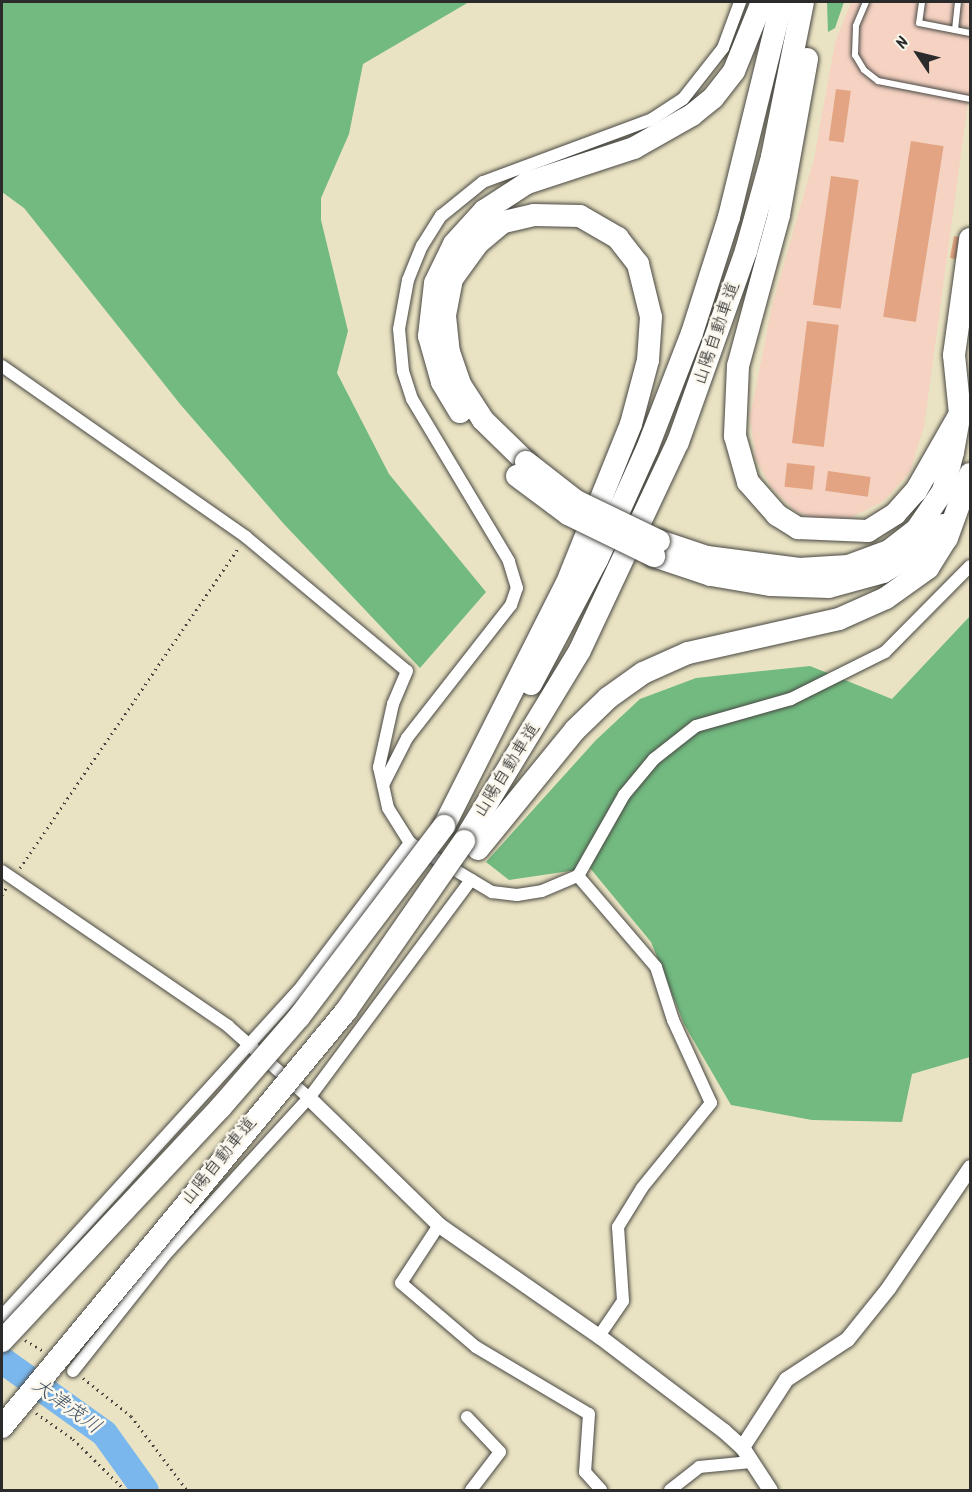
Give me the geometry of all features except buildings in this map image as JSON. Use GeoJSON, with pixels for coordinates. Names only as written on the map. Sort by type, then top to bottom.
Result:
{"type":"FeatureCollection","features":[{"type":"Feature","properties":{"kind":"highway"},"geometry":{"type":"LineString","coordinates":[[762,2],[734,71],[713,98],[692,115],[634,148],[527,183],[484,211],[454,243],[435,283],[429,336],[442,382],[469,428],[521,469],[657,548],[721,576],[771,585],[829,587],[883,572],[912,555],[961,507]]}},
{"type":"Feature","properties":{"kind":"highway","name":"山陽自動車道"},"geometry":{"type":"LineString","coordinates":[[10,1339],[221,1107],[299,1017],[444,826],[551,650],[647,449],[692,333],[729,217],[782,2]]}},
{"type":"Feature","properties":{"kind":"highway","name":"山陽自動車道"},"geometry":{"type":"LineString","coordinates":[[2,1427],[345,1011],[471,845],[616,581],[678,442],[746,251],[771,157],[803,2]]}},
{"type":"Feature","properties":{"kind":"highway"},"geometry":{"type":"LineString","coordinates":[[817,2],[779,215],[738,366],[735,409],[740,461],[759,498],[798,528],[868,531],[895,514],[916,491],[960,414]]}},
{"type":"Feature","properties":{"kind":"highway"},"geometry":{"type":"LineString","coordinates":[[444,826],[566,585],[631,424],[648,360],[651,317],[638,264],[618,238],[580,216],[534,214],[503,222],[478,243],[452,279],[445,316],[449,352],[461,386],[483,420],[521,469]]}},
{"type":"Feature","properties":{"kind":"highway"},"geometry":{"type":"LineString","coordinates":[[657,548],[799,569],[848,566],[890,551],[917,529],[943,490],[960,414],[954,355],[970,239]]}},
{"type":"Feature","properties":{"kind":"highway"},"geometry":{"type":"LineString","coordinates":[[471,845],[575,730],[608,698],[643,673],[698,650],[839,619],[886,598],[927,568],[947,538],[961,507],[970,474]]}},
{"type":"Feature","properties":{"kind":"street"},"geometry":{"type":"LineString","coordinates":[[383,785],[407,738],[511,605],[517,588],[509,561],[412,399],[403,371],[399,328],[408,280],[422,246],[441,216],[483,182],[516,167],[651,119],[683,99],[723,48],[740,2]]}},
{"type":"Feature","properties":{"kind":"street"},"geometry":{"type":"LineString","coordinates":[[2,366],[246,537],[407,671],[385,732],[380,766],[388,808],[410,843],[492,892],[517,895],[542,891],[578,876],[624,795],[654,759],[696,726],[791,699],[885,652],[970,566]]}},
{"type":"Feature","properties":{"kind":"street"},"geometry":{"type":"LineString","coordinates":[[2,1316],[250,1044],[343,936],[410,843]]}},
{"type":"Feature","properties":{"kind":"street"},"geometry":{"type":"LineString","coordinates":[[2,871],[250,1044],[309,1098],[439,1225],[600,1336],[742,1447],[770,1491]]}},
{"type":"Feature","properties":{"kind":"street"},"geometry":{"type":"LineString","coordinates":[[578,876],[656,967],[674,1020],[711,1103],[626,1210],[618,1227],[622,1301],[600,1336]]}},
{"type":"Feature","properties":{"kind":"street"},"geometry":{"type":"LineString","coordinates":[[73,1371],[164,1256],[309,1098],[471,880]]}},
{"type":"Feature","properties":{"kind":"street"},"geometry":{"type":"LineString","coordinates":[[742,1447],[786,1379],[848,1340],[888,1288],[970,1167]]}},
{"type":"Feature","properties":{"kind":"street"},"geometry":{"type":"LineString","coordinates":[[439,1225],[401,1283],[476,1347],[589,1414],[585,1472],[595,1488]]}},
{"type":"Feature","properties":{"kind":"street"},"geometry":{"type":"LineString","coordinates":[[467,1417],[500,1452],[471,1491]]}},
{"type":"Feature","properties":{"kind":"street"},"geometry":{"type":"LineString","coordinates":[[670,1491],[699,1467],[751,1462]]}},
{"type":"Feature","properties":{"kind":"lane"},"geometry":{"type":"LineString","coordinates":[[866,2],[856,26],[855,55],[864,70],[878,81],[970,99]]}},
{"type":"Feature","properties":{"kind":"lane"},"geometry":{"type":"LineString","coordinates":[[922,2],[919,23],[970,33]]}},
{"type":"Feature","properties":{"kind":"lane"},"geometry":{"type":"LineString","coordinates":[[955,30],[958,2]]}},
{"type":"Feature","properties":{"kind":"path"},"geometry":{"type":"LineString","coordinates":[[2,895],[246,537]]}},
{"type":"Feature","properties":{"kind":"path"},"geometry":{"type":"LineString","coordinates":[[10,1339],[46,1354]]}},
{"type":"Feature","properties":{"kind":"path"},"geometry":{"type":"LineString","coordinates":[[73,1371],[131,1416],[186,1491]]}},
{"type":"Feature","properties":{"kind":"path"},"geometry":{"type":"LineString","coordinates":[[27,1407],[73,1439],[125,1491]]}},
{"type":"Feature","properties":{"kind":"shaded area"},"geometry":{"type":"Polygon","coordinates":[[[851,2],[970,2],[970,88],[924,427],[910,471],[885,500],[852,517],[822,522],[795,511],[772,488],[756,460],[750,417],[772,306],[814,159],[835,43],[851,2]]]}},
{"type":"Feature","properties":{"kind":"green space"},"geometry":{"type":"Polygon","coordinates":[[[2,2],[469,2],[363,64],[349,134],[321,198],[321,220],[348,331],[337,373],[389,474],[486,592],[420,668],[283,523],[180,404],[24,208],[2,192],[2,2]]]}},
{"type":"Feature","properties":{"kind":"green space"},"geometry":{"type":"Polygon","coordinates":[[[827,2],[844,2],[835,28],[828,32],[827,2]]]}},
{"type":"Feature","properties":{"kind":"green space"},"geometry":{"type":"Polygon","coordinates":[[[970,616],[970,1057],[912,1074],[902,1122],[812,1120],[731,1105],[684,1024],[651,942],[590,868],[509,880],[486,862],[596,740],[640,699],[696,678],[810,666],[892,699],[970,616]]]}},
{"type":"Feature","properties":{"kind":"waterway","name":"大津茂川"},"geometry":{"type":"LineString","coordinates":[[2,1360],[104,1433],[145,1490]]}}]}
